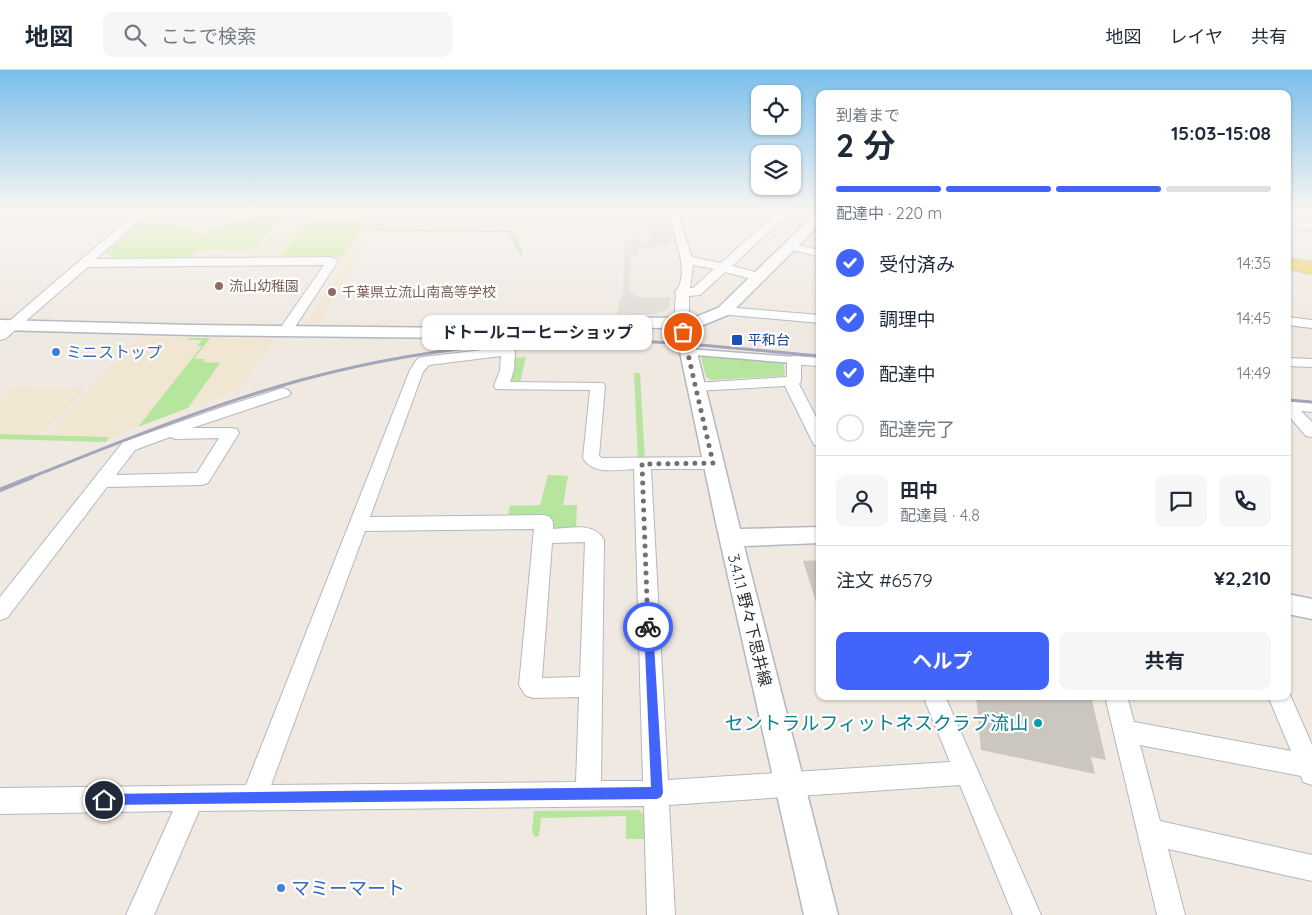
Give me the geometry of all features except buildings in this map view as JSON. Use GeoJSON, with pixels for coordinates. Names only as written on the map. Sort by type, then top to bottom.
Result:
{"type":"FeatureCollection","features":[{"type":"Feature","properties":{"kind":"main road"},"geometry":{"type":"LineString","coordinates":[[1291,264],[1312,268]]}},
{"type":"Feature","properties":{"kind":"street"},"geometry":{"type":"LineString","coordinates":[[4,329],[101,248]]}},
{"type":"Feature","properties":{"kind":"street"},"geometry":{"type":"LineString","coordinates":[[682,324],[680,312],[687,261],[683,248]]}},
{"type":"Feature","properties":{"kind":"street"},"geometry":{"type":"LineString","coordinates":[[682,292],[696,292],[744,248]]}},
{"type":"Feature","properties":{"kind":"street"},"geometry":{"type":"LineString","coordinates":[[4,329],[462,333],[560,322],[695,323],[724,311],[788,248]]}},
{"type":"Feature","properties":{"kind":"street"},"geometry":{"type":"LineString","coordinates":[[799,248],[816,253]]}},
{"type":"Feature","properties":{"kind":"street"},"geometry":{"type":"LineString","coordinates":[[84,263],[332,261],[286,330]]}},
{"type":"Feature","properties":{"kind":"street"},"geometry":{"type":"LineString","coordinates":[[687,261],[698,261],[759,277]]}},
{"type":"Feature","properties":{"kind":"street"},"geometry":{"type":"LineString","coordinates":[[724,311],[816,318]]}},
{"type":"Feature","properties":{"kind":"street"},"geometry":{"type":"LineString","coordinates":[[1291,321],[1312,324]]}},
{"type":"Feature","properties":{"kind":"street","name":"3.4.1.1 野々下思井線"},"geometry":{"type":"LineString","coordinates":[[682,324],[730,538],[821,915]]}},
{"type":"Feature","properties":{"kind":"street"},"geometry":{"type":"LineString","coordinates":[[254,798],[417,370],[421,367],[423,361],[508,351],[508,370],[501,386],[598,386],[591,458],[598,464],[713,463]]}},
{"type":"Feature","properties":{"kind":"street"},"geometry":{"type":"LineString","coordinates":[[688,352],[816,362]]}},
{"type":"Feature","properties":{"kind":"street"},"geometry":{"type":"LineString","coordinates":[[695,387],[794,381],[794,360]]}},
{"type":"Feature","properties":{"kind":"street"},"geometry":{"type":"LineString","coordinates":[[1291,362],[1312,363]]}},
{"type":"Feature","properties":{"kind":"street"},"geometry":{"type":"LineString","coordinates":[[790,382],[816,430]]}},
{"type":"Feature","properties":{"kind":"street"},"geometry":{"type":"LineString","coordinates":[[0,612],[129,446],[222,412],[283,393]]}},
{"type":"Feature","properties":{"kind":"street"},"geometry":{"type":"LineString","coordinates":[[1291,406],[1312,408]]}},
{"type":"Feature","properties":{"kind":"street"},"geometry":{"type":"LineString","coordinates":[[1291,409],[1312,432]]}},
{"type":"Feature","properties":{"kind":"street"},"geometry":{"type":"LineString","coordinates":[[102,481],[202,479],[231,433],[163,434]]}},
{"type":"Feature","properties":{"kind":"street"},"geometry":{"type":"LineString","coordinates":[[642,464],[661,915]]}},
{"type":"Feature","properties":{"kind":"street"},"geometry":{"type":"LineString","coordinates":[[358,524],[544,522],[530,685],[533,688],[591,687]]}},
{"type":"Feature","properties":{"kind":"street"},"geometry":{"type":"LineString","coordinates":[[543,536],[589,535],[595,540],[588,794]]}},
{"type":"Feature","properties":{"kind":"street"},"geometry":{"type":"LineString","coordinates":[[730,538],[816,535]]}},
{"type":"Feature","properties":{"kind":"street"},"geometry":{"type":"LineString","coordinates":[[1291,605],[1312,609]]}},
{"type":"Feature","properties":{"kind":"street"},"geometry":{"type":"LineString","coordinates":[[936,700],[1027,915]]}},
{"type":"Feature","properties":{"kind":"street"},"geometry":{"type":"LineString","coordinates":[[1117,700],[1171,915]]}},
{"type":"Feature","properties":{"kind":"street"},"geometry":{"type":"LineString","coordinates":[[1281,700],[1311,769]]}},
{"type":"Feature","properties":{"kind":"street"},"geometry":{"type":"LineString","coordinates":[[1125,731],[1311,769]]}},
{"type":"Feature","properties":{"kind":"street"},"geometry":{"type":"LineString","coordinates":[[0,801],[657,793],[966,774]]}},
{"type":"Feature","properties":{"kind":"street"},"geometry":{"type":"LineString","coordinates":[[140,915],[192,799]]}},
{"type":"Feature","properties":{"kind":"street"},"geometry":{"type":"LineString","coordinates":[[1150,832],[1312,868]]}},
{"type":"Feature","properties":{"kind":"shaded area"},"geometry":{"type":"Polygon","coordinates":[[[106,248],[362,248],[319,324],[307,324],[346,259],[92,261],[106,248]]]}},
{"type":"Feature","properties":{"kind":"shaded area"},"geometry":{"type":"Polygon","coordinates":[[[625,248],[639,248],[638,255],[631,255],[629,291],[639,297],[671,297],[668,309],[653,315],[617,314],[620,299],[623,297],[625,248]]]}},
{"type":"Feature","properties":{"kind":"shaded area"},"geometry":{"type":"Polygon","coordinates":[[[139,337],[275,338],[238,390],[109,437],[47,435],[139,337]]]}},
{"type":"Feature","properties":{"kind":"shaded area"},"geometry":{"type":"Polygon","coordinates":[[[13,388],[85,389],[41,435],[0,434],[0,401],[13,388]]]}},
{"type":"Feature","properties":{"kind":"green space"},"geometry":{"type":"Polygon","coordinates":[[[110,248],[254,248],[253,250],[200,249],[189,258],[112,258],[106,252],[110,248]]]}},
{"type":"Feature","properties":{"kind":"green space"},"geometry":{"type":"Polygon","coordinates":[[[286,248],[348,248],[343,256],[280,256],[286,248]]]}},
{"type":"Feature","properties":{"kind":"green space"},"geometry":{"type":"Polygon","coordinates":[[[517,248],[522,250],[521,257],[517,248]]]}},
{"type":"Feature","properties":{"kind":"green space"},"geometry":{"type":"Polygon","coordinates":[[[189,338],[210,338],[194,359],[205,359],[203,362],[220,363],[188,408],[138,427],[202,346],[197,346],[202,340],[187,340],[189,338]]]}},
{"type":"Feature","properties":{"kind":"green space"},"geometry":{"type":"Polygon","coordinates":[[[703,354],[784,362],[785,374],[783,376],[711,380],[706,377],[701,357],[703,354]]]}},
{"type":"Feature","properties":{"kind":"green space"},"geometry":{"type":"Polygon","coordinates":[[[526,357],[520,383],[513,383],[510,380],[514,358],[526,357]]]}},
{"type":"Feature","properties":{"kind":"green space"},"geometry":{"type":"Polygon","coordinates":[[[634,373],[640,373],[645,461],[638,461],[634,373]]]}},
{"type":"Feature","properties":{"kind":"green space"},"geometry":{"type":"Polygon","coordinates":[[[0,434],[109,437],[106,442],[0,439],[0,434]]]}},
{"type":"Feature","properties":{"kind":"green space"},"geometry":{"type":"Polygon","coordinates":[[[548,475],[568,476],[563,505],[577,505],[576,531],[556,531],[551,527],[552,518],[507,519],[510,506],[540,505],[548,475]]]}},
{"type":"Feature","properties":{"kind":"green space"},"geometry":{"type":"Polygon","coordinates":[[[639,810],[647,818],[650,915],[646,915],[645,839],[626,839],[626,816],[541,818],[539,836],[535,837],[532,832],[534,811],[639,810]]]}},
{"type":"Feature","properties":{"kind":"railway"},"geometry":{"type":"LineString","coordinates":[[29,478],[166,424],[270,389],[335,371],[427,353],[520,343],[585,340],[686,344],[816,356]]}},
{"type":"Feature","properties":{"kind":"railway"},"geometry":{"type":"LineString","coordinates":[[1291,400],[1312,402]]}},
{"type":"Feature","properties":{"kind":"railway"},"geometry":{"type":"LineString","coordinates":[[0,490],[32,477]]}},
{"type":"Feature","properties":{"kind":"way so far"},"geometry":{"type":"LineString","coordinates":[[648,627],[642,464],[713,463],[683,332]]}},
{"type":"Feature","properties":{"kind":"place","name":"流山幼稚園"},"geometry":{"type":"Point","coordinates":[219,286]}},
{"type":"Feature","properties":{"kind":"place","name":"千葉県立流山南高等学校"},"geometry":{"type":"Point","coordinates":[332,292]}},
{"type":"Feature","properties":{"kind":"place","name":"ドトールコーヒーショップ"},"geometry":{"type":"Point","coordinates":[683,332]}},
{"type":"Feature","properties":{"kind":"place","name":"平和台"},"geometry":{"type":"Point","coordinates":[737,340]}},
{"type":"Feature","properties":{"kind":"place","name":"ミニストップ"},"geometry":{"type":"Point","coordinates":[56,352]}},
{"type":"Feature","properties":{"kind":"place","name":"セントラルフィットネスクラブ流山"},"geometry":{"type":"Point","coordinates":[1038,723]}},
{"type":"Feature","properties":{"kind":"place","name":"マミーマート"},"geometry":{"type":"Point","coordinates":[281,888]}},
{"type":"Feature","properties":{"kind":"route"},"geometry":{"type":"LineString","coordinates":[[104,800],[657,793],[648,627]]}}]}
